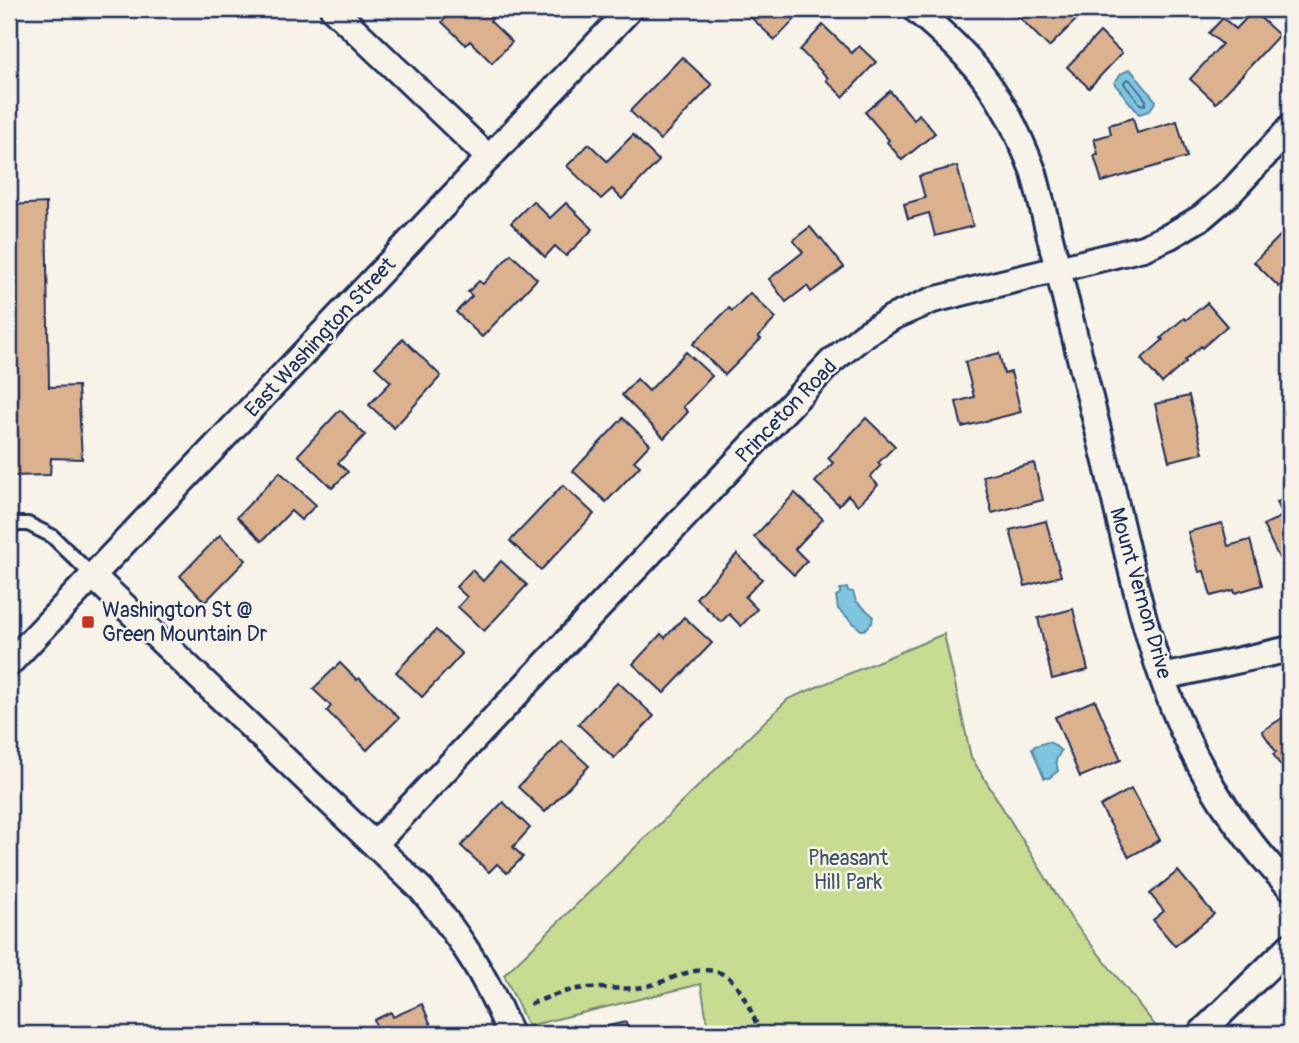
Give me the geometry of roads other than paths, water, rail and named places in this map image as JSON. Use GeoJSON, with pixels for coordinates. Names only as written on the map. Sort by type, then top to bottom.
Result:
{"type":"FeatureCollection","features":[{"type":"Feature","properties":{"kind":"street"},"geometry":{"type":"LineString","coordinates":[[334,9],[489,158]]}},
{"type":"Feature","properties":{"kind":"street","name":"East Washington Street"},"geometry":{"type":"LineString","coordinates":[[9,664],[630,9]]}},
{"type":"Feature","properties":{"kind":"street","name":"Mount Vernon Drive"},"geometry":{"type":"LineString","coordinates":[[915,9],[970,60],[997,95],[1018,133],[1034,173],[1138,595],[1163,677],[1184,731],[1209,781],[1240,829],[1290,887]]}},
{"type":"Feature","properties":{"kind":"street","name":"Princeton Road"},"geometry":{"type":"LineString","coordinates":[[375,844],[847,348],[893,317],[933,300],[1143,248],[1170,236],[1202,218],[1230,193],[1290,128]]}},
{"type":"Feature","properties":{"kind":"street"},"geometry":{"type":"LineString","coordinates":[[93,576],[421,889],[452,926],[478,967],[510,1034]]}},
{"type":"Feature","properties":{"kind":"street"},"geometry":{"type":"LineString","coordinates":[[1163,677],[1290,649]]}},
{"type":"Feature","properties":{"kind":"street"},"geometry":{"type":"LineString","coordinates":[[1200,1034],[1290,946]]}},
{"type":"Feature","properties":{"kind":"lane"},"geometry":{"type":"LineString","coordinates":[[9,524],[28,524],[52,536],[93,576]]}},
{"type":"Feature","properties":{"kind":"water"},"geometry":{"type":"Polygon","coordinates":[[[1130,69],[1156,101],[1149,111],[1139,114],[1114,83],[1121,74],[1130,69]]]}},
{"type":"Feature","properties":{"kind":"water"},"geometry":{"type":"Polygon","coordinates":[[[847,588],[853,592],[856,601],[873,616],[872,623],[864,630],[838,609],[836,596],[840,594],[840,589],[847,588]]]}},
{"type":"Feature","properties":{"kind":"water"},"geometry":{"type":"Polygon","coordinates":[[[1048,742],[1061,751],[1056,760],[1058,771],[1049,778],[1044,778],[1032,749],[1048,742]]]}},
{"type":"Feature","properties":{"kind":"place","name":"Washington St @ Green Mountain Dr"},"geometry":{"type":"Point","coordinates":[88,622]}},
{"type":"Feature","properties":{"kind":"park label","name":"Pheasant Hill Park"},"geometry":{"type":"Point","coordinates":[848,870]}}]}
